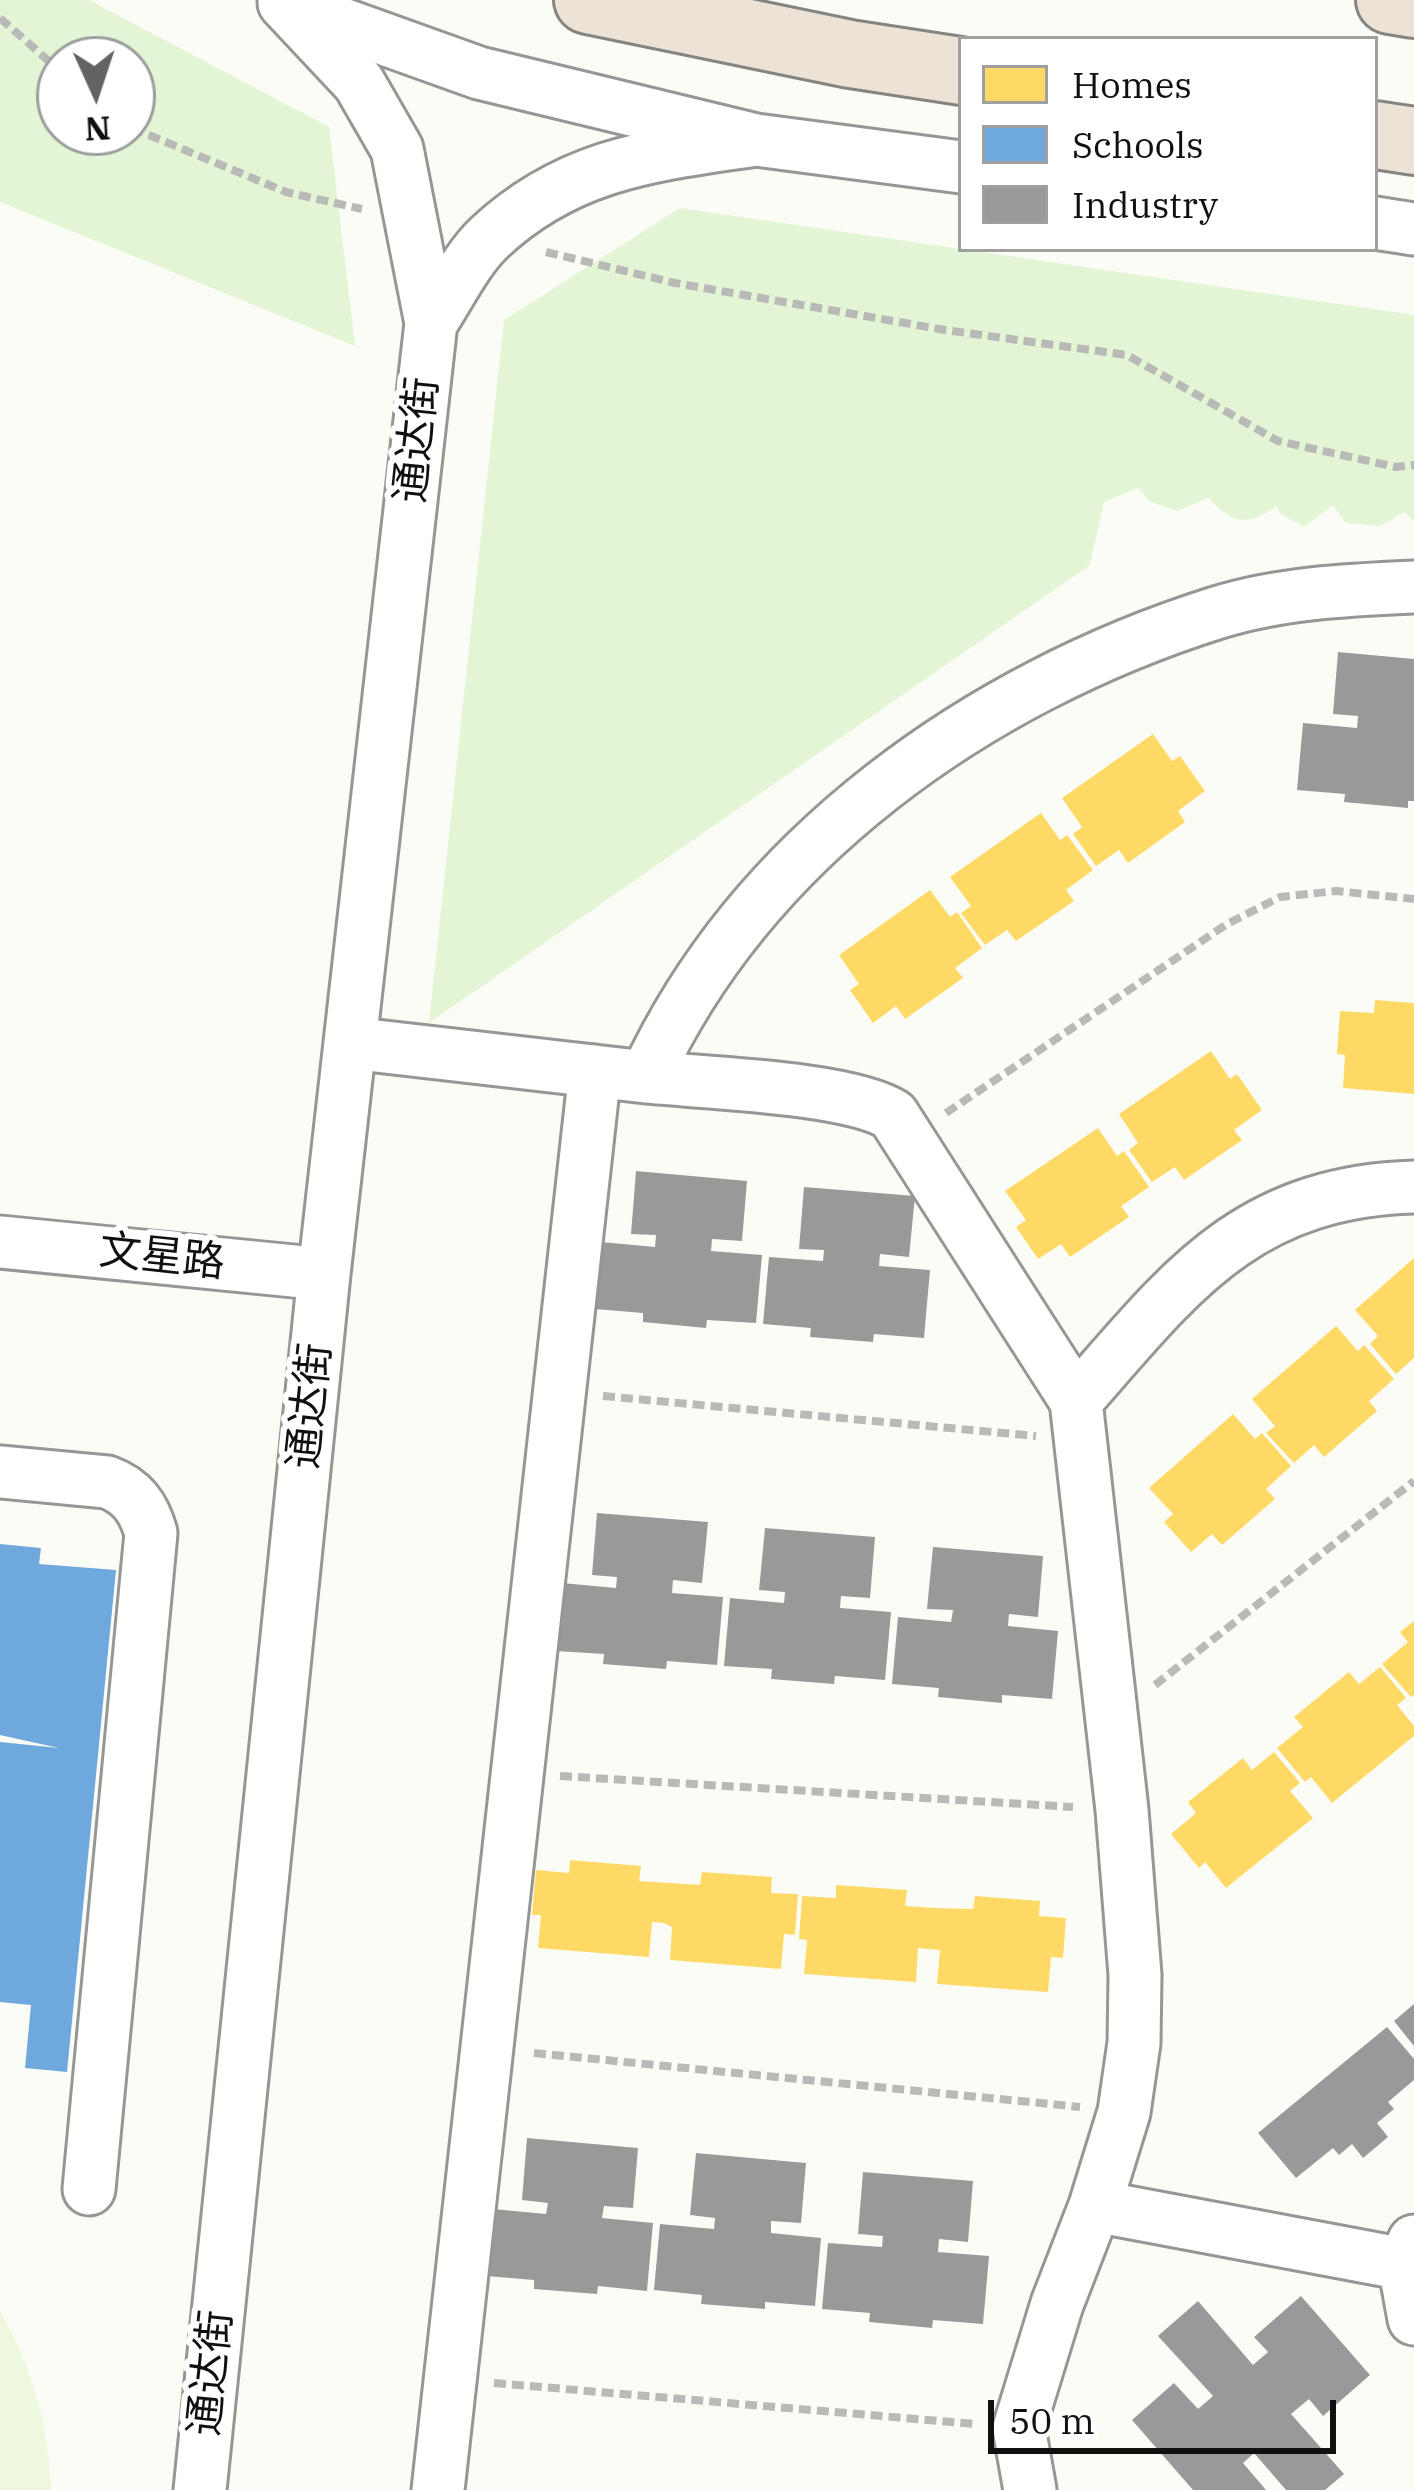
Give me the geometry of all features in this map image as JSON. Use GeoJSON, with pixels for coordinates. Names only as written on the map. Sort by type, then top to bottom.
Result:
{"type":"FeatureCollection","features":[{"type":"Feature","properties":{"kind":"highway"},"geometry":{"type":"LineString","coordinates":[[589,0],[850,54],[958,71]]}},
{"type":"Feature","properties":{"kind":"highway"},"geometry":{"type":"LineString","coordinates":[[1390,0],[1414,4]]}},
{"type":"Feature","properties":{"kind":"highway"},"geometry":{"type":"LineString","coordinates":[[1378,135],[1414,141]]}},
{"type":"Feature","properties":{"kind":"street"},"geometry":{"type":"LineString","coordinates":[[279,2],[478,74],[756,140],[958,167]]}},
{"type":"Feature","properties":{"kind":"street"},"geometry":{"type":"LineString","coordinates":[[279,2],[359,83],[397,149],[431,323]]}},
{"type":"Feature","properties":{"kind":"street"},"geometry":{"type":"LineString","coordinates":[[431,323],[487,240],[556,188],[632,158],[756,140]]}},
{"type":"Feature","properties":{"kind":"street"},"geometry":{"type":"LineString","coordinates":[[1378,223],[1414,229]]}},
{"type":"Feature","properties":{"kind":"street","name":"通达街"},"geometry":{"type":"LineString","coordinates":[[200,2490],[324,1274],[431,323]]}},
{"type":"Feature","properties":{"kind":"street"},"geometry":{"type":"LineString","coordinates":[[646,1077],[662,1042],[733,930],[834,829],[905,768],[1000,705],[1088,662],[1218,613],[1322,591],[1414,587]]}},
{"type":"Feature","properties":{"kind":"street"},"geometry":{"type":"LineString","coordinates":[[350,1043],[875,1104],[893,1115],[909,1137],[1078,1420],[1122,1810],[1136,1976],[1133,2043],[1124,2112],[1096,2206],[1057,2304],[1018,2428],[1030,2490]]}},
{"type":"Feature","properties":{"kind":"street"},"geometry":{"type":"LineString","coordinates":[[438,2490],[595,1071]]}},
{"type":"Feature","properties":{"kind":"street"},"geometry":{"type":"LineString","coordinates":[[1078,1420],[1156,1309],[1217,1251],[1279,1215],[1337,1193],[1414,1187]]}},
{"type":"Feature","properties":{"kind":"street","name":"文星路"},"geometry":{"type":"LineString","coordinates":[[0,1242],[324,1274]]}},
{"type":"Feature","properties":{"kind":"street"},"geometry":{"type":"LineString","coordinates":[[0,1472],[106,1482],[122,1488],[141,1507],[151,1533],[89,2189]]}},
{"type":"Feature","properties":{"kind":"street"},"geometry":{"type":"LineString","coordinates":[[1096,2206],[1409,2253],[1414,2319]]}},
{"type":"Feature","properties":{"kind":"path"},"geometry":{"type":"LineString","coordinates":[[0,18],[36,50]]}},
{"type":"Feature","properties":{"kind":"path"},"geometry":{"type":"LineString","coordinates":[[156,138],[286,192],[412,220]]}},
{"type":"Feature","properties":{"kind":"path"},"geometry":{"type":"LineString","coordinates":[[487,240],[697,287],[945,330],[1127,355],[1279,441],[1396,467],[1414,465]]}},
{"type":"Feature","properties":{"kind":"path"},"geometry":{"type":"LineString","coordinates":[[909,1137],[1227,924],[1280,898],[1336,891],[1414,898]]}},
{"type":"Feature","properties":{"kind":"path"},"geometry":{"type":"LineString","coordinates":[[559,1392],[1078,1420]]}},
{"type":"Feature","properties":{"kind":"path"},"geometry":{"type":"LineString","coordinates":[[1112,1719],[1414,1481]]}},
{"type":"Feature","properties":{"kind":"path"},"geometry":{"type":"LineString","coordinates":[[517,1774],[1122,1810]]}},
{"type":"Feature","properties":{"kind":"path"},"geometry":{"type":"LineString","coordinates":[[487,2048],[1124,2112]]}},
{"type":"Feature","properties":{"kind":"path"},"geometry":{"type":"LineString","coordinates":[[450,2379],[1018,2428]]}},
{"type":"Feature","properties":{"kind":"green space"},"geometry":{"type":"Polygon","coordinates":[[[0,0],[89,0],[329,127],[355,346],[0,202],[0,0]]]}},
{"type":"Feature","properties":{"kind":"green space"},"geometry":{"type":"Polygon","coordinates":[[[680,208],[1414,315],[1414,521],[1404,512],[1381,526],[1346,523],[1333,505],[1304,527],[1276,506],[1257,518],[1240,520],[1208,498],[1177,511],[1149,501],[1138,488],[1104,502],[1090,565],[429,1023],[504,320],[680,208]]]}},
{"type":"Feature","properties":{"kind":"green space"},"geometry":{"type":"Polygon","coordinates":[[[0,2311],[37,2398],[51,2490],[0,2490],[0,2311]]]}},
{"type":"Feature","properties":{"kind":"building: Homes"},"geometry":{"type":"Polygon","coordinates":[[[1153,734],[1172,761],[1180,756],[1205,791],[1178,811],[1185,822],[1128,863],[1119,850],[1096,866],[1073,834],[1082,827],[1062,798],[1153,734]]]}},
{"type":"Feature","properties":{"kind":"building: Homes"},"geometry":{"type":"Polygon","coordinates":[[[1041,813],[1060,840],[1067,835],[1093,870],[1066,890],[1074,901],[1016,941],[1007,930],[985,945],[961,913],[971,906],[950,877],[1041,813]]]}},
{"type":"Feature","properties":{"kind":"building: Homes"},"geometry":{"type":"Polygon","coordinates":[[[930,890],[950,917],[957,912],[982,948],[955,968],[963,978],[905,1019],[896,1006],[873,1023],[850,990],[859,984],[839,955],[930,890]]]}},
{"type":"Feature","properties":{"kind":"building: Homes"},"geometry":{"type":"Polygon","coordinates":[[[1375,1000],[1414,1003],[1414,1094],[1343,1088],[1345,1055],[1337,1054],[1340,1011],[1374,1013],[1375,1000]]]}},
{"type":"Feature","properties":{"kind":"building: Homes"},"geometry":{"type":"Polygon","coordinates":[[[1211,1051],[1230,1079],[1237,1074],[1262,1110],[1234,1130],[1242,1140],[1184,1180],[1175,1167],[1152,1182],[1129,1150],[1138,1143],[1119,1114],[1211,1051]]]}},
{"type":"Feature","properties":{"kind":"building: Homes"},"geometry":{"type":"Polygon","coordinates":[[[1098,1128],[1117,1156],[1124,1151],[1149,1187],[1121,1206],[1129,1217],[1070,1257],[1061,1244],[1038,1259],[1016,1227],[1026,1220],[1005,1191],[1098,1128]]]}},
{"type":"Feature","properties":{"kind":"building: Homes"},"geometry":{"type":"Polygon","coordinates":[[[1414,1258],[1414,1358],[1396,1374],[1370,1344],[1378,1336],[1355,1310],[1414,1258]]]}},
{"type":"Feature","properties":{"kind":"building: Homes"},"geometry":{"type":"Polygon","coordinates":[[[1336,1326],[1358,1351],[1364,1345],[1394,1379],[1369,1401],[1377,1411],[1324,1457],[1314,1445],[1294,1463],[1266,1433],[1275,1426],[1252,1399],[1336,1326]]]}},
{"type":"Feature","properties":{"kind":"building: Homes"},"geometry":{"type":"Polygon","coordinates":[[[1233,1414],[1255,1439],[1262,1433],[1291,1466],[1266,1489],[1275,1499],[1222,1545],[1212,1534],[1191,1552],[1164,1522],[1173,1514],[1149,1488],[1233,1414]]]}},
{"type":"Feature","properties":{"kind":"building: Homes"},"geometry":{"type":"Polygon","coordinates":[[[1414,1621],[1411,1697],[1382,1664],[1408,1642],[1400,1632],[1414,1621]]]}},
{"type":"Feature","properties":{"kind":"building: Homes"},"geometry":{"type":"Polygon","coordinates":[[[1380,1667],[1406,1698],[1397,1705],[1414,1726],[1414,1736],[1332,1803],[1311,1777],[1305,1782],[1277,1748],[1303,1727],[1294,1717],[1349,1672],[1359,1684],[1380,1667]]]}},
{"type":"Feature","properties":{"kind":"building: Homes"},"geometry":{"type":"Polygon","coordinates":[[[1274,1752],[1300,1783],[1290,1791],[1313,1818],[1226,1888],[1205,1862],[1199,1868],[1171,1834],[1196,1813],[1188,1802],[1243,1758],[1252,1770],[1274,1752]]]}},
{"type":"Feature","properties":{"kind":"building: Homes"},"geometry":{"type":"Polygon","coordinates":[[[570,1860],[641,1866],[639,1881],[700,1885],[702,1872],[772,1877],[771,1893],[798,1894],[795,1935],[784,1934],[781,1969],[670,1960],[672,1927],[664,1923],[652,1922],[649,1957],[538,1948],[541,1915],[532,1915],[536,1870],[569,1873],[570,1860]]]}},
{"type":"Feature","properties":{"kind":"building: Homes"},"geometry":{"type":"Polygon","coordinates":[[[836,1885],[907,1890],[905,1906],[973,1909],[975,1896],[1040,1901],[1039,1916],[1066,1918],[1063,1958],[1051,1957],[1048,1992],[937,1984],[940,1950],[918,1948],[916,1982],[804,1974],[807,1940],[799,1939],[802,1896],[836,1898],[836,1885]]]}},
{"type":"Feature","properties":{"kind":"building: Schools"},"geometry":{"type":"Polygon","coordinates":[[[0,1544],[41,1548],[39,1564],[116,1570],[67,2072],[25,2068],[31,2005],[0,2002],[0,1742],[59,1748],[0,1735],[0,1544]]]}},
{"type":"Feature","properties":{"kind":"building: Industry"},"geometry":{"type":"Polygon","coordinates":[[[1338,652],[1414,659],[1414,801],[1408,801],[1408,808],[1344,802],[1345,794],[1297,790],[1303,723],[1357,728],[1358,716],[1333,714],[1338,652]]]}},
{"type":"Feature","properties":{"kind":"building: Industry"},"geometry":{"type":"Polygon","coordinates":[[[636,1171],[747,1181],[742,1241],[712,1239],[711,1251],[762,1255],[756,1323],[707,1320],[706,1328],[643,1322],[643,1313],[595,1309],[601,1242],[655,1247],[656,1235],[631,1234],[636,1171]]]}},
{"type":"Feature","properties":{"kind":"building: Industry"},"geometry":{"type":"Polygon","coordinates":[[[804,1187],[915,1196],[909,1257],[880,1254],[879,1266],[930,1270],[924,1338],[874,1334],[873,1342],[810,1337],[811,1328],[763,1324],[769,1257],[823,1261],[824,1250],[799,1249],[804,1187]]]}},
{"type":"Feature","properties":{"kind":"building: Industry"},"geometry":{"type":"Polygon","coordinates":[[[597,1513],[708,1522],[702,1583],[673,1580],[672,1593],[723,1597],[717,1665],[667,1661],[666,1669],[603,1664],[604,1654],[556,1651],[562,1583],[616,1588],[617,1577],[592,1575],[597,1513]]]}},
{"type":"Feature","properties":{"kind":"building: Industry"},"geometry":{"type":"Polygon","coordinates":[[[765,1528],[875,1537],[870,1598],[841,1596],[840,1608],[891,1612],[885,1680],[835,1676],[834,1684],[771,1679],[772,1669],[724,1666],[730,1598],[784,1603],[785,1592],[759,1590],[765,1528]]]}},
{"type":"Feature","properties":{"kind":"building: Industry"},"geometry":{"type":"Polygon","coordinates":[[[933,1547],[1043,1556],[1038,1617],[1009,1614],[1008,1626],[1058,1631],[1052,1699],[1002,1695],[1002,1703],[938,1697],[939,1688],[892,1684],[898,1617],[951,1622],[953,1610],[927,1609],[933,1547]]]}},
{"type":"Feature","properties":{"kind":"building: Industry"},"geometry":{"type":"Polygon","coordinates":[[[1414,2004],[1414,2046],[1394,2021],[1414,2004]]]}},
{"type":"Feature","properties":{"kind":"building: Industry"},"geometry":{"type":"Polygon","coordinates":[[[1387,2027],[1414,2059],[1414,2080],[1388,2102],[1394,2109],[1377,2123],[1388,2137],[1363,2158],[1352,2144],[1339,2155],[1333,2148],[1296,2178],[1258,2133],[1387,2027]]]}},
{"type":"Feature","properties":{"kind":"building: Industry"},"geometry":{"type":"Polygon","coordinates":[[[527,2138],[638,2148],[633,2208],[604,2206],[602,2218],[653,2223],[647,2291],[598,2286],[597,2294],[534,2289],[534,2280],[487,2276],[493,2209],[546,2214],[548,2203],[522,2200],[527,2138]]]}},
{"type":"Feature","properties":{"kind":"building: Industry"},"geometry":{"type":"Polygon","coordinates":[[[696,2153],[806,2163],[801,2223],[771,2221],[771,2233],[821,2238],[815,2306],[765,2302],[765,2309],[701,2304],[702,2295],[654,2290],[660,2224],[714,2229],[715,2218],[690,2215],[696,2153]]]}},
{"type":"Feature","properties":{"kind":"building: Industry"},"geometry":{"type":"Polygon","coordinates":[[[863,2172],[973,2181],[968,2242],[939,2239],[938,2252],[989,2256],[983,2324],[933,2320],[932,2328],[869,2322],[870,2313],[822,2309],[828,2243],[882,2247],[883,2236],[858,2234],[863,2172]]]}},
{"type":"Feature","properties":{"kind":"building: Industry"},"geometry":{"type":"Polygon","coordinates":[[[1301,2296],[1370,2375],[1323,2416],[1309,2399],[1291,2414],[1344,2474],[1325,2490],[1286,2490],[1254,2453],[1243,2463],[1266,2490],[1193,2490],[1132,2420],[1174,2383],[1198,2409],[1213,2396],[1158,2336],[1198,2301],[1253,2365],[1268,2352],[1254,2337],[1301,2296]]]}}]}
